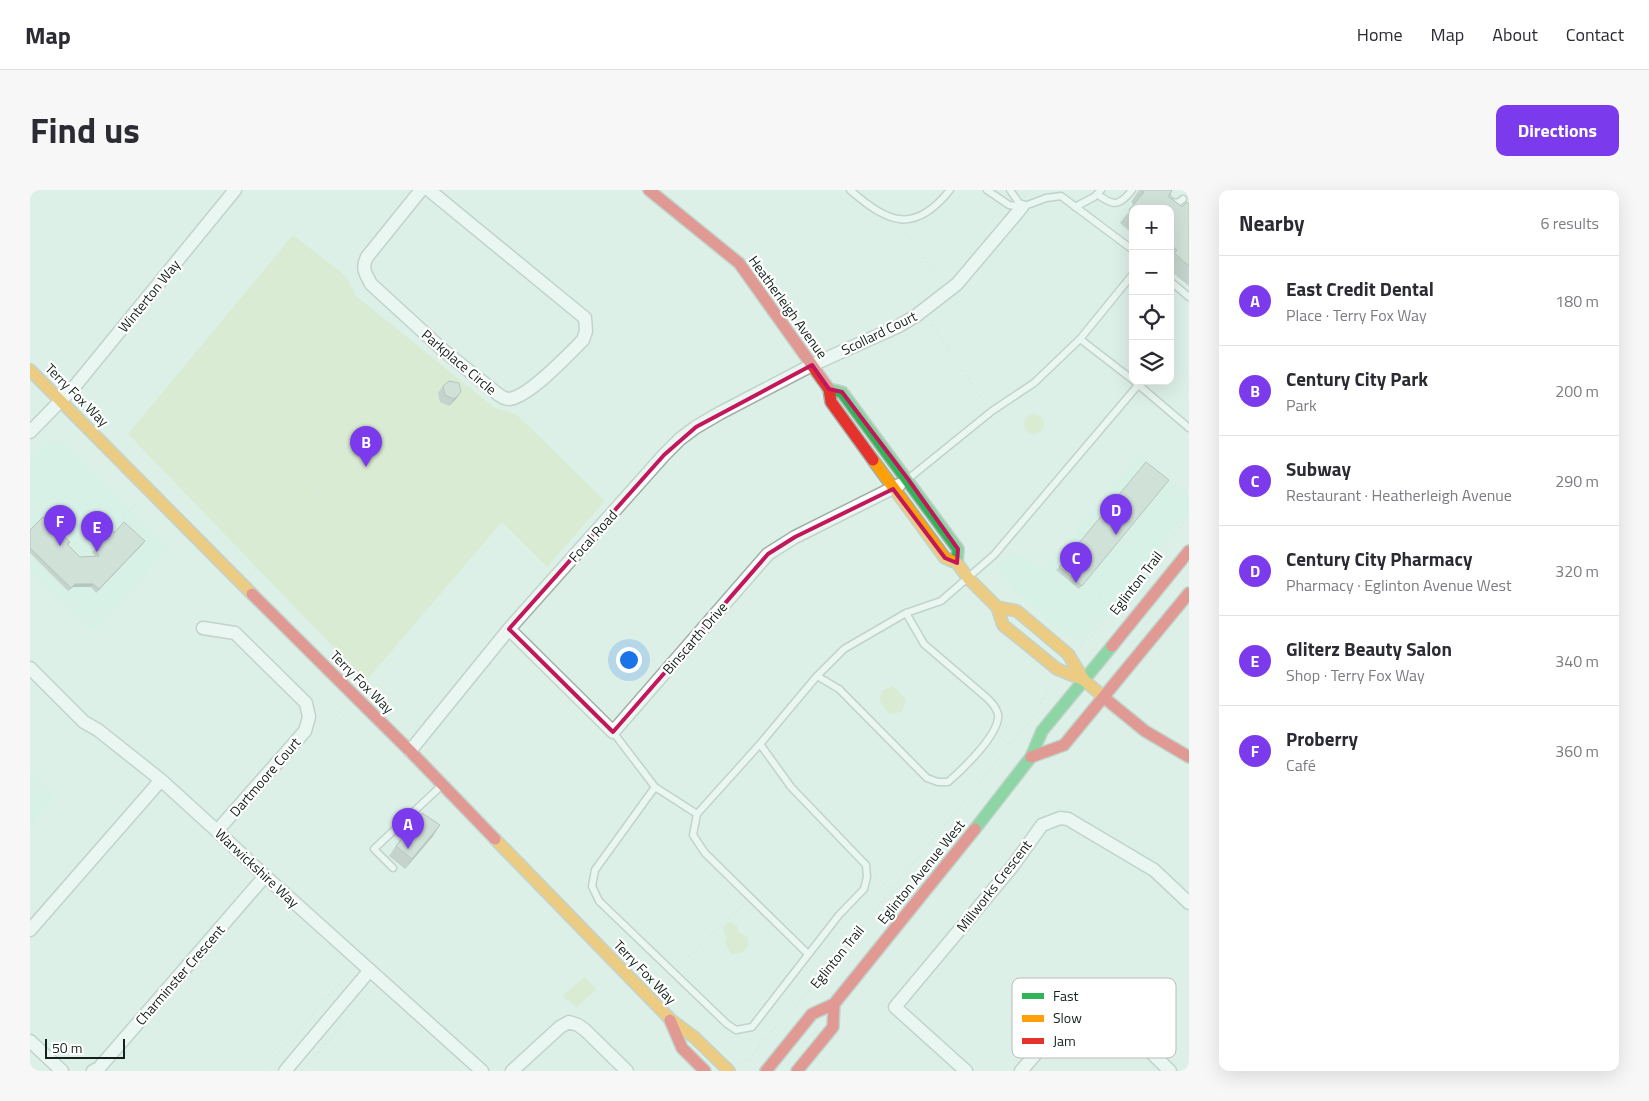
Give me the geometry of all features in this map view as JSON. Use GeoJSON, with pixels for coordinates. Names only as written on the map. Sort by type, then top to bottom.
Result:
{"type":"FeatureCollection","features":[{"type":"Feature","properties":{"kind":"street","name":"Winterton Way"},"geometry":{"type":"LineString","coordinates":[[30,432],[62,402],[235,190]]}},
{"type":"Feature","properties":{"kind":"street","name":"Parkplace Circle"},"geometry":{"type":"LineString","coordinates":[[421,190],[367,257],[364,263],[364,271],[371,284],[443,350],[505,399],[511,399],[528,392],[583,340],[586,331],[585,318],[429,190]]}},
{"type":"Feature","properties":{"kind":"street","name":"Heatherleigh Avenue"},"geometry":{"type":"LineString","coordinates":[[649,190],[739,263],[829,389],[831,402],[893,489],[945,558],[957,563],[968,578],[996,607],[1003,625],[1057,669],[1084,680]]}},
{"type":"Feature","properties":{"kind":"street","name":"Scollard Court"},"geometry":{"type":"LineString","coordinates":[[812,365],[899,326],[925,309],[957,284],[1022,207]]}},
{"type":"Feature","properties":{"kind":"street","name":"Focal Road"},"geometry":{"type":"LineString","coordinates":[[410,751],[510,629],[680,439],[696,427],[812,365]]}},
{"type":"Feature","properties":{"kind":"street","name":"Terry Fox Way"},"geometry":{"type":"LineString","coordinates":[[30,370],[241,584],[410,751],[670,1020],[694,1037],[729,1071]]}},
{"type":"Feature","properties":{"kind":"street","name":"Heatherleigh Avenue"},"geometry":{"type":"LineString","coordinates":[[829,389],[842,392],[908,480],[958,549],[957,563]]}},
{"type":"Feature","properties":{"kind":"street","name":"Binscarth Drive"},"geometry":{"type":"LineString","coordinates":[[613,732],[768,554],[795,537],[908,480]]}},
{"type":"Feature","properties":{"kind":"street","name":"Eglinton Avenue West"},"geometry":{"type":"LineString","coordinates":[[766,1071],[812,1014],[834,1004],[966,841],[1031,757],[1042,732],[1189,551]]}},
{"type":"Feature","properties":{"kind":"street"},"geometry":{"type":"LineString","coordinates":[[1031,757],[1064,746],[1189,593]]}},
{"type":"Feature","properties":{"kind":"street"},"geometry":{"type":"LineString","coordinates":[[996,607],[1017,611],[1068,654],[1084,680],[1145,731],[1189,758]]}},
{"type":"Feature","properties":{"kind":"street","name":"Dartmoore Court"},"geometry":{"type":"LineString","coordinates":[[203,628],[235,633],[306,703],[309,717],[305,731],[218,831]]}},
{"type":"Feature","properties":{"kind":"street"},"geometry":{"type":"LineString","coordinates":[[510,629],[613,732]]}},
{"type":"Feature","properties":{"kind":"street","name":"Warwickshire Way"},"geometry":{"type":"LineString","coordinates":[[30,668],[84,722],[98,730],[161,780],[482,1071]]}},
{"type":"Feature","properties":{"kind":"street"},"geometry":{"type":"LineString","coordinates":[[30,930],[161,780]]}},
{"type":"Feature","properties":{"kind":"street","name":"Millworks Crescent"},"geometry":{"type":"LineString","coordinates":[[966,1071],[894,1007],[1012,867],[1042,825],[1060,818],[1068,819],[1154,870],[1189,902]]}},
{"type":"Feature","properties":{"kind":"street","name":"Charminster Crescent"},"geometry":{"type":"LineString","coordinates":[[93,1071],[99,1068],[265,876]]}},
{"type":"Feature","properties":{"kind":"street"},"geometry":{"type":"LineString","coordinates":[[285,1071],[370,970]]}},
{"type":"Feature","properties":{"kind":"street"},"geometry":{"type":"LineString","coordinates":[[797,1071],[833,1027],[834,1004]]}},
{"type":"Feature","properties":{"kind":"street","name":"Terry Fox Way"},"geometry":{"type":"LineString","coordinates":[[670,1020],[682,1048],[705,1071]]}},
{"type":"Feature","properties":{"kind":"street"},"geometry":{"type":"LineString","coordinates":[[512,1071],[560,1027],[572,1022],[585,1030],[627,1071]]}},
{"type":"Feature","properties":{"kind":"street"},"geometry":{"type":"LineString","coordinates":[[30,1040],[62,1071]]}},
{"type":"Feature","properties":{"kind":"street"},"geometry":{"type":"LineString","coordinates":[[1022,1071],[1033,1058]]}},
{"type":"Feature","properties":{"kind":"street"},"geometry":{"type":"LineString","coordinates":[[1157,1058],[1170,1071]]}},
{"type":"Feature","properties":{"kind":"lane"},"geometry":{"type":"LineString","coordinates":[[850,190],[864,203],[885,216],[906,221],[925,213],[944,198],[950,190]]}},
{"type":"Feature","properties":{"kind":"lane"},"geometry":{"type":"LineString","coordinates":[[987,190],[1009,205],[1022,207],[1046,198],[1061,196],[1129,247]]}},
{"type":"Feature","properties":{"kind":"lane"},"geometry":{"type":"LineString","coordinates":[[1010,190],[1022,207]]}},
{"type":"Feature","properties":{"kind":"lane"},"geometry":{"type":"LineString","coordinates":[[1075,207],[1094,198],[1099,192],[1108,203],[1116,204],[1124,200],[1132,190]]}},
{"type":"Feature","properties":{"kind":"lane"},"geometry":{"type":"LineString","coordinates":[[1166,190],[1167,198],[1172,202],[1178,203],[1183,199]]}},
{"type":"Feature","properties":{"kind":"lane"},"geometry":{"type":"LineString","coordinates":[[908,480],[992,411],[1034,383],[1080,339],[1129,279]]}},
{"type":"Feature","properties":{"kind":"lane"},"geometry":{"type":"LineString","coordinates":[[1174,284],[1189,297]]}},
{"type":"Feature","properties":{"kind":"lane"},"geometry":{"type":"LineString","coordinates":[[1080,339],[1129,377]]}},
{"type":"Feature","properties":{"kind":"lane"},"geometry":{"type":"LineString","coordinates":[[808,954],[705,853],[693,835],[696,814],[760,744],[817,676],[844,649],[906,614],[941,601],[994,555],[1133,385]]}},
{"type":"Feature","properties":{"kind":"lane"},"geometry":{"type":"LineString","coordinates":[[1139,385],[1189,428]]}},
{"type":"Feature","properties":{"kind":"lane"},"geometry":{"type":"LineString","coordinates":[[817,676],[839,689],[927,778],[938,782],[948,782],[962,769],[993,733],[998,715],[995,706],[987,698],[924,644],[906,614]]}},
{"type":"Feature","properties":{"kind":"lane"},"geometry":{"type":"LineString","coordinates":[[613,732],[655,787],[696,814]]}},
{"type":"Feature","properties":{"kind":"lane"},"geometry":{"type":"LineString","coordinates":[[655,787],[595,870],[592,886],[599,900],[727,1024],[736,1030],[752,1028],[808,954],[864,889],[867,877],[866,865],[791,787],[760,744]]}},
{"type":"Feature","properties":{"kind":"lane"},"geometry":{"type":"LineString","coordinates":[[393,868],[374,849],[442,785]]}},
{"type":"Feature","properties":{"kind":"path"},"geometry":{"type":"LineString","coordinates":[[906,221],[906,233],[947,291]]}},
{"type":"Feature","properties":{"kind":"path"},"geometry":{"type":"LineString","coordinates":[[925,309],[944,344],[992,411]]}},
{"type":"Feature","properties":{"kind":"path"},"geometry":{"type":"LineString","coordinates":[[438,415],[430,373],[435,359],[443,350]]}},
{"type":"Feature","properties":{"kind":"path"},"geometry":{"type":"LineString","coordinates":[[504,425],[506,421],[505,399]]}},
{"type":"Feature","properties":{"kind":"path"},"geometry":{"type":"LineString","coordinates":[[461,412],[472,455],[481,455]]}},
{"type":"Feature","properties":{"kind":"path"},"geometry":{"type":"LineString","coordinates":[[241,584],[307,517],[318,491],[341,451],[361,437],[438,415],[468,412],[483,415],[515,430],[558,462],[611,514]]}},
{"type":"Feature","properties":{"kind":"path"},"geometry":{"type":"LineString","coordinates":[[318,491],[330,496],[350,470],[364,468],[361,437]]}},
{"type":"Feature","properties":{"kind":"path"},"geometry":{"type":"LineString","coordinates":[[124,515],[149,491]]}},
{"type":"Feature","properties":{"kind":"path","name":"Eglinton Trail"},"geometry":{"type":"LineString","coordinates":[[1080,647],[1105,622],[1189,516]]}},
{"type":"Feature","properties":{"kind":"path"},"geometry":{"type":"LineString","coordinates":[[1100,599],[1114,611]]}},
{"type":"Feature","properties":{"kind":"path","name":"Eglinton Trail"},"geometry":{"type":"LineString","coordinates":[[744,1060],[750,1059],[892,890],[1036,713],[1052,682]]}},
{"type":"Feature","properties":{"kind":"path"},"geometry":{"type":"LineString","coordinates":[[305,731],[323,730],[355,696]]}},
{"type":"Feature","properties":{"kind":"path"},"geometry":{"type":"LineString","coordinates":[[998,734],[1010,745]]}},
{"type":"Feature","properties":{"kind":"path"},"geometry":{"type":"LineString","coordinates":[[875,879],[892,890]]}},
{"type":"Feature","properties":{"kind":"path"},"geometry":{"type":"LineString","coordinates":[[581,898],[586,892]]}},
{"type":"Feature","properties":{"kind":"path"},"geometry":{"type":"LineString","coordinates":[[673,972],[751,898]]}},
{"type":"Feature","properties":{"kind":"path"},"geometry":{"type":"LineString","coordinates":[[263,1071],[359,960]]}},
{"type":"Feature","properties":{"kind":"path"},"geometry":{"type":"LineString","coordinates":[[808,968],[820,978]]}},
{"type":"Feature","properties":{"kind":"path"},"geometry":{"type":"LineString","coordinates":[[302,1071],[382,981]]}},
{"type":"Feature","properties":{"kind":"highlighted area"},"geometry":{"type":"Polygon","coordinates":[[[812,365],[829,389],[842,392],[908,479],[958,549],[957,563],[945,558],[893,489],[795,537],[768,554],[613,732],[509,629],[664,455],[696,427],[812,365]]]}},
{"type":"Feature","properties":{"kind":"shaded area"},"geometry":{"type":"Polygon","coordinates":[[[49,441],[64,442],[169,548],[93,632],[30,568],[30,459],[49,441]]]}},
{"type":"Feature","properties":{"kind":"shaded area"},"geometry":{"type":"Polygon","coordinates":[[[1138,455],[1189,497],[1189,511],[1102,621],[1082,642],[1077,644],[1017,594],[994,567],[1015,551],[1023,559],[1026,557],[1043,571],[1138,455]]]}},
{"type":"Feature","properties":{"kind":"shaded area"},"geometry":{"type":"Polygon","coordinates":[[[30,770],[56,797],[30,827],[30,770]]]}},
{"type":"Feature","properties":{"kind":"green space"},"geometry":{"type":"Polygon","coordinates":[[[293,235],[346,276],[356,296],[495,408],[516,414],[605,501],[547,567],[502,522],[366,681],[128,434],[293,235]]]}},
{"type":"Feature","properties":{"kind":"green space"},"geometry":{"type":"Polygon","coordinates":[[[1034,414],[1041,417],[1044,424],[1041,431],[1034,434],[1027,431],[1024,424],[1027,417],[1034,414]]]}},
{"type":"Feature","properties":{"kind":"green space"},"geometry":{"type":"Polygon","coordinates":[[[893,686],[906,700],[902,712],[889,714],[879,700],[883,690],[893,686]]]}},
{"type":"Feature","properties":{"kind":"green space"},"geometry":{"type":"Polygon","coordinates":[[[731,922],[737,925],[738,931],[748,938],[748,945],[739,953],[731,954],[725,943],[727,937],[723,932],[724,928],[727,923],[731,922]]]}},
{"type":"Feature","properties":{"kind":"green space"},"geometry":{"type":"Polygon","coordinates":[[[585,977],[596,990],[577,1007],[562,996],[585,977]]]}},
{"type":"Feature","properties":{"kind":"building"},"geometry":{"type":"Polygon","coordinates":[[[1141,190],[1171,190],[1168,196],[1182,207],[1187,202],[1189,204],[1189,266],[1174,253],[1177,250],[1174,247],[1174,205],[1133,205],[1144,192],[1141,190]]]}},
{"type":"Feature","properties":{"kind":"building"},"geometry":{"type":"Polygon","coordinates":[[[449,381],[459,383],[461,392],[454,399],[445,395],[443,386],[449,381]]]}},
{"type":"Feature","properties":{"kind":"building"},"geometry":{"type":"Polygon","coordinates":[[[1146,462],[1169,480],[1082,586],[1059,567],[1146,462]]]}},
{"type":"Feature","properties":{"kind":"building"},"geometry":{"type":"Polygon","coordinates":[[[43,517],[70,542],[67,544],[80,557],[99,556],[95,549],[124,522],[145,541],[99,589],[93,584],[75,584],[71,588],[30,548],[30,530],[43,517]]]}},
{"type":"Feature","properties":{"kind":"building"},"geometry":{"type":"Polygon","coordinates":[[[422,813],[440,825],[412,859],[396,846],[422,813]]]}},
{"type":"Feature","properties":{"kind":"traffic: fast"},"geometry":{"type":"LineString","coordinates":[[829,389],[842,392],[958,549],[957,563]]}},
{"type":"Feature","properties":{"kind":"traffic: fast"},"geometry":{"type":"LineString","coordinates":[[975,829],[1031,757],[1042,731],[1112,646]]}},
{"type":"Feature","properties":{"kind":"traffic: slow"},"geometry":{"type":"LineString","coordinates":[[30,370],[252,594]]}},
{"type":"Feature","properties":{"kind":"traffic: slow"},"geometry":{"type":"LineString","coordinates":[[873,460],[945,558],[957,563],[968,578],[997,607],[1003,625],[1057,669],[1084,680],[1107,700]]}},
{"type":"Feature","properties":{"kind":"traffic: slow"},"geometry":{"type":"LineString","coordinates":[[997,607],[1017,611],[1068,654],[1084,680]]}},
{"type":"Feature","properties":{"kind":"traffic: slow"},"geometry":{"type":"LineString","coordinates":[[495,839],[670,1019],[694,1037],[729,1071]]}},
{"type":"Feature","properties":{"kind":"traffic: jam"},"geometry":{"type":"LineString","coordinates":[[649,190],[739,263],[829,389],[831,402],[873,460]]}},
{"type":"Feature","properties":{"kind":"traffic: jam"},"geometry":{"type":"LineString","coordinates":[[1112,646],[1189,551]]}},
{"type":"Feature","properties":{"kind":"traffic: jam"},"geometry":{"type":"LineString","coordinates":[[1031,757],[1064,745],[1189,593]]}},
{"type":"Feature","properties":{"kind":"traffic: jam"},"geometry":{"type":"LineString","coordinates":[[252,594],[410,751],[495,839]]}},
{"type":"Feature","properties":{"kind":"traffic: jam"},"geometry":{"type":"LineString","coordinates":[[1107,700],[1145,731],[1189,757]]}},
{"type":"Feature","properties":{"kind":"traffic: jam"},"geometry":{"type":"LineString","coordinates":[[766,1071],[812,1014],[834,1004],[975,829]]}},
{"type":"Feature","properties":{"kind":"traffic: jam"},"geometry":{"type":"LineString","coordinates":[[797,1071],[833,1027],[834,1004]]}},
{"type":"Feature","properties":{"kind":"traffic: jam"},"geometry":{"type":"LineString","coordinates":[[670,1020],[682,1048],[705,1071]]}},
{"type":"Feature","properties":{"kind":"place","name":"Century City Park"},"geometry":{"type":"Point","coordinates":[366,467]}},
{"type":"Feature","properties":{"kind":"place","name":"Century City Pharmacy"},"geometry":{"type":"Point","coordinates":[1116,535]}},
{"type":"Feature","properties":{"kind":"place","name":"Proberry"},"geometry":{"type":"Point","coordinates":[60,546]}},
{"type":"Feature","properties":{"kind":"place","name":"Gliterz Beauty Salon"},"geometry":{"type":"Point","coordinates":[97,552]}},
{"type":"Feature","properties":{"kind":"place","name":"Subway"},"geometry":{"type":"Point","coordinates":[1076,583]}},
{"type":"Feature","properties":{"kind":"place","name":"East Credit Dental"},"geometry":{"type":"Point","coordinates":[408,849]}}]}
